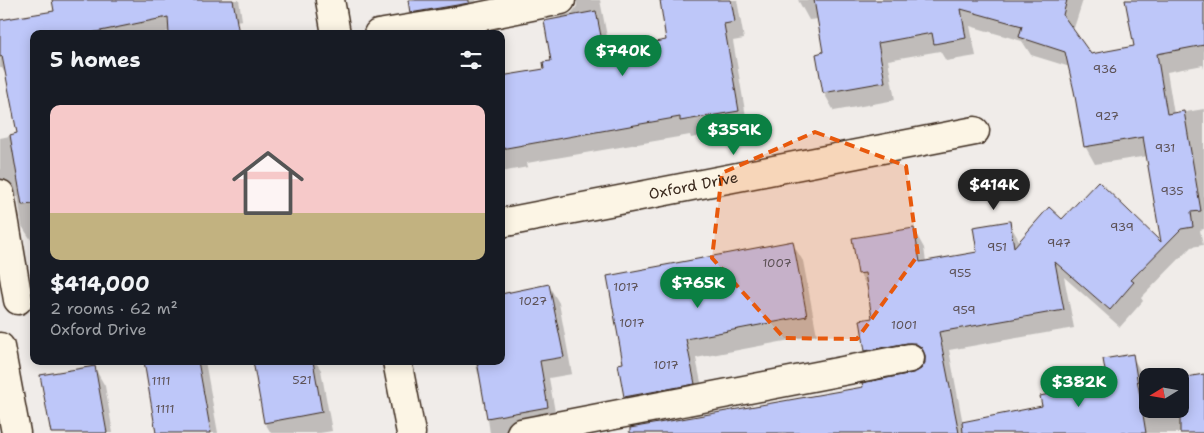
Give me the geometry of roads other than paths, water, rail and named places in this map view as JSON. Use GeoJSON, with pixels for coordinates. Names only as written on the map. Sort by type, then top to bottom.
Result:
{"type":"FeatureCollection","features":[{"type":"Feature","properties":{"kind":"street"},"geometry":{"type":"LineString","coordinates":[[330,0],[335,30]]}},
{"type":"Feature","properties":{"kind":"street"},"geometry":{"type":"LineString","coordinates":[[403,30],[561,0]]}},
{"type":"Feature","properties":{"kind":"street","name":"Oxford Drive"},"geometry":{"type":"LineString","coordinates":[[505,222],[976,131]]}},
{"type":"Feature","properties":{"kind":"street"},"geometry":{"type":"LineString","coordinates":[[0,194],[17,300]]}},
{"type":"Feature","properties":{"kind":"street"},"geometry":{"type":"LineString","coordinates":[[0,347],[16,433]]}},
{"type":"Feature","properties":{"kind":"street"},"geometry":{"type":"LineString","coordinates":[[521,433],[910,358]]}},
{"type":"Feature","properties":{"kind":"street"},"geometry":{"type":"LineString","coordinates":[[398,365],[411,433]]}}]}
